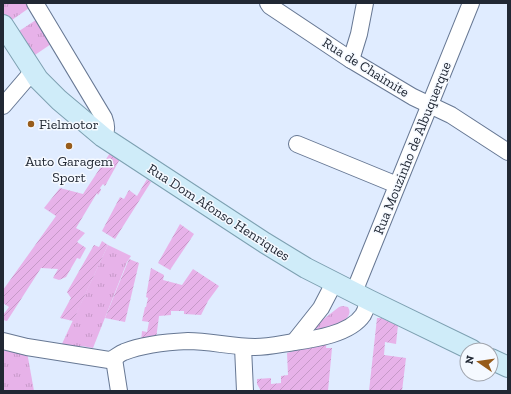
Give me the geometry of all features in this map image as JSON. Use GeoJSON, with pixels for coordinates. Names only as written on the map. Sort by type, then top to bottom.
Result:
{"type":"FeatureCollection","features":[{"type":"Feature","properties":{"kind":"main road","name":"Rua Dom Afonso Henriques"},"geometry":{"type":"LineString","coordinates":[[3,25],[38,79],[59,100],[103,137],[265,243],[306,268],[459,344]]}},
{"type":"Feature","properties":{"kind":"street"},"geometry":{"type":"LineString","coordinates":[[35,3],[104,118],[107,125],[103,137]]}},
{"type":"Feature","properties":{"kind":"street","name":"Rua de Chaimite"},"geometry":{"type":"LineString","coordinates":[[268,3],[270,6],[351,60],[429,106],[451,115],[508,152]]}},
{"type":"Feature","properties":{"kind":"street"},"geometry":{"type":"LineString","coordinates":[[351,60],[359,34],[365,3]]}},
{"type":"Feature","properties":{"kind":"street","name":"Rua Mouzinho de Albuquerque"},"geometry":{"type":"LineString","coordinates":[[114,359],[122,352],[139,347],[165,343],[188,341],[243,347],[269,347],[320,338],[353,324],[364,314],[361,296],[397,185],[471,3]]}},
{"type":"Feature","properties":{"kind":"street"},"geometry":{"type":"LineString","coordinates":[[3,106],[33,71]]}},
{"type":"Feature","properties":{"kind":"street"},"geometry":{"type":"LineString","coordinates":[[297,144],[397,185]]}},
{"type":"Feature","properties":{"kind":"street"},"geometry":{"type":"LineString","coordinates":[[294,342],[321,308],[334,283]]}},
{"type":"Feature","properties":{"kind":"street"},"geometry":{"type":"LineString","coordinates":[[3,341],[27,347],[103,360],[114,359],[119,391]]}},
{"type":"Feature","properties":{"kind":"street"},"geometry":{"type":"LineString","coordinates":[[243,347],[245,391]]}},
{"type":"Feature","properties":{"kind":"green space"},"geometry":{"type":"Polygon","coordinates":[[[3,3],[30,3],[32,6],[9,22],[3,13],[3,3]]]}},
{"type":"Feature","properties":{"kind":"green space"},"geometry":{"type":"Polygon","coordinates":[[[39,18],[54,42],[32,57],[16,33],[39,18]]]}},
{"type":"Feature","properties":{"kind":"green space"},"geometry":{"type":"Polygon","coordinates":[[[110,153],[120,159],[105,186],[103,184],[100,188],[101,190],[98,195],[97,193],[76,228],[85,233],[77,242],[86,248],[80,259],[77,258],[66,277],[59,280],[53,278],[58,269],[41,268],[7,321],[3,320],[3,315],[9,307],[3,303],[3,290],[56,216],[44,208],[60,188],[83,194],[110,153]]]}},
{"type":"Feature","properties":{"kind":"green space"},"geometry":{"type":"Polygon","coordinates":[[[147,179],[151,182],[115,239],[102,231],[120,197],[124,199],[129,190],[137,196],[147,179]]]}},
{"type":"Feature","properties":{"kind":"green space"},"geometry":{"type":"Polygon","coordinates":[[[180,224],[194,234],[170,270],[158,263],[180,224]]]}},
{"type":"Feature","properties":{"kind":"green space"},"geometry":{"type":"Polygon","coordinates":[[[102,241],[108,245],[73,321],[60,318],[71,298],[67,292],[94,245],[99,247],[102,241]]]}},
{"type":"Feature","properties":{"kind":"green space"},"geometry":{"type":"Polygon","coordinates":[[[108,245],[131,256],[127,262],[93,348],[82,346],[61,346],[108,245]]]}},
{"type":"Feature","properties":{"kind":"green space"},"geometry":{"type":"Polygon","coordinates":[[[129,259],[139,263],[125,322],[105,318],[129,259]]]}},
{"type":"Feature","properties":{"kind":"green space"},"geometry":{"type":"Polygon","coordinates":[[[151,268],[164,275],[163,280],[182,285],[193,269],[219,286],[208,301],[201,315],[184,314],[184,311],[171,311],[171,315],[159,316],[156,339],[141,342],[142,331],[147,332],[149,322],[142,321],[148,298],[146,297],[151,268]]]}},
{"type":"Feature","properties":{"kind":"green space"},"geometry":{"type":"Polygon","coordinates":[[[339,307],[348,307],[350,313],[342,321],[335,325],[307,332],[339,307]]]}},
{"type":"Feature","properties":{"kind":"green space"},"geometry":{"type":"Polygon","coordinates":[[[377,318],[381,318],[398,325],[396,344],[385,342],[384,355],[406,358],[402,391],[369,391],[377,318]]]}},
{"type":"Feature","properties":{"kind":"green space"},"geometry":{"type":"Polygon","coordinates":[[[327,341],[326,348],[332,348],[328,391],[261,391],[257,384],[257,379],[271,378],[271,384],[281,383],[281,376],[288,375],[287,353],[327,341]]]}},
{"type":"Feature","properties":{"kind":"green space"},"geometry":{"type":"Polygon","coordinates":[[[3,345],[27,352],[34,391],[3,391],[3,345]]]}},
{"type":"Feature","properties":{"kind":"place","name":"Fielmotor"},"geometry":{"type":"Point","coordinates":[31,124]}},
{"type":"Feature","properties":{"kind":"place","name":"Auto Garagem Sport"},"geometry":{"type":"Point","coordinates":[69,146]}}]}
